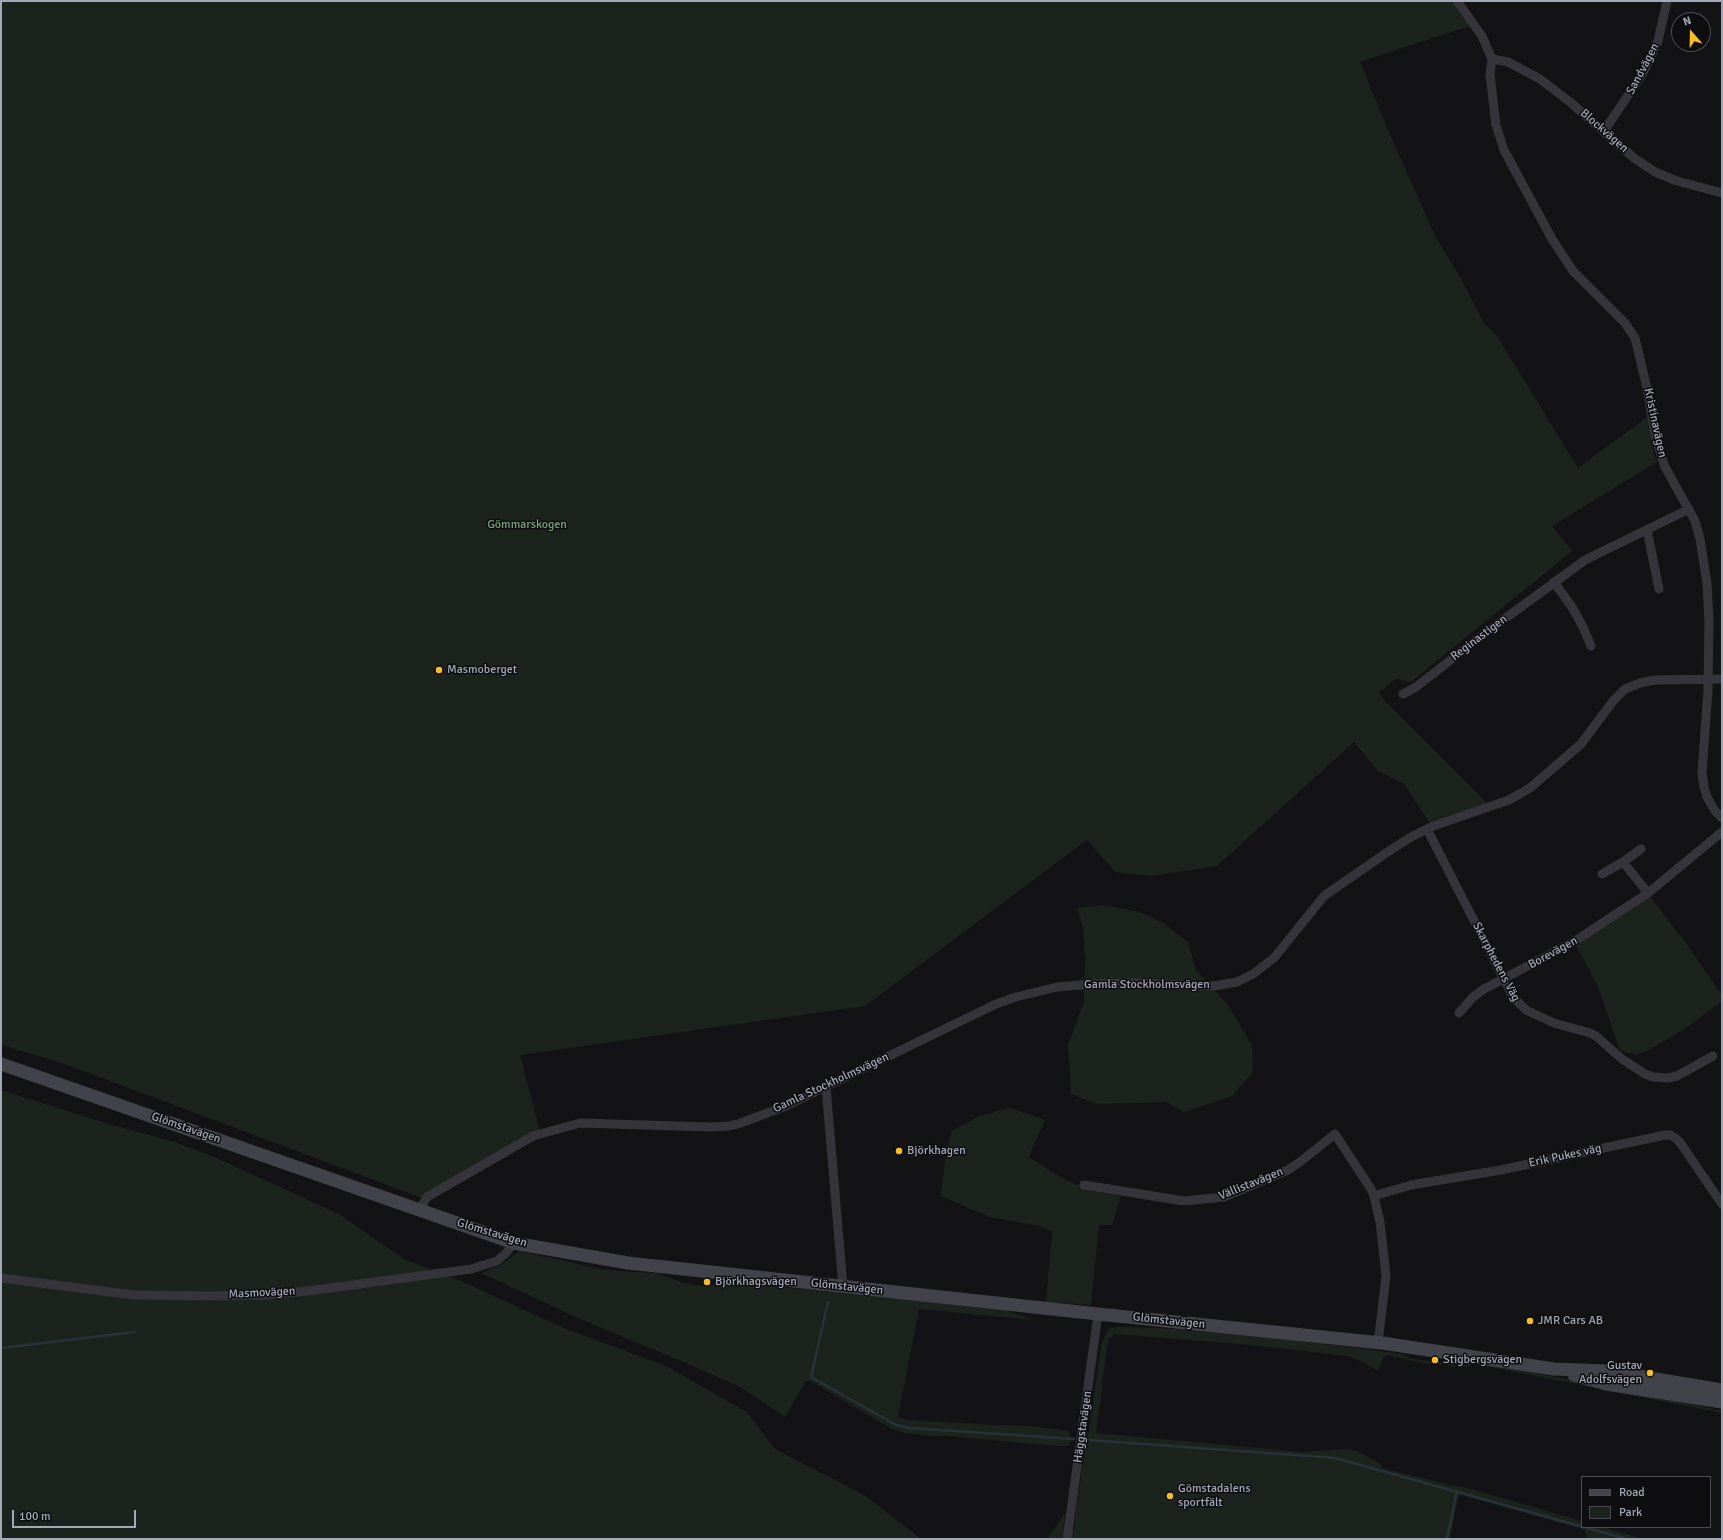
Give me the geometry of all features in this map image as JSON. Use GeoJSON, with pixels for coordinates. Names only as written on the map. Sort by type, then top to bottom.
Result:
{"type":"FeatureCollection","features":[{"type":"Feature","properties":{"kind":"main road","name":"Glömstavägen"},"geometry":{"type":"LineString","coordinates":[[1,1064],[514,1242],[628,1263],[1098,1314],[1378,1342],[1554,1369],[1606,1384],[1722,1396]]}},
{"type":"Feature","properties":{"kind":"street"},"geometry":{"type":"LineString","coordinates":[[1457,1],[1482,36],[1492,59]]}},
{"type":"Feature","properties":{"kind":"street","name":"Sandvägen"},"geometry":{"type":"LineString","coordinates":[[1604,131],[1644,73],[1658,41],[1667,1]]}},
{"type":"Feature","properties":{"kind":"street","name":"Blockvägen"},"geometry":{"type":"LineString","coordinates":[[1492,59],[1508,62],[1540,79],[1604,131],[1634,158],[1655,172],[1677,181],[1722,192]]}},
{"type":"Feature","properties":{"kind":"street","name":"Kristinavägen"},"geometry":{"type":"LineString","coordinates":[[1492,59],[1490,74],[1496,125],[1504,150],[1552,240],[1573,271],[1586,286],[1625,324],[1635,338],[1647,388],[1655,435],[1664,465],[1695,521],[1700,539],[1707,583],[1709,679],[1702,773],[1707,797],[1715,811],[1722,818]]}},
{"type":"Feature","properties":{"kind":"street","name":"Reginastigen"},"geometry":{"type":"LineString","coordinates":[[1403,694],[1416,687],[1484,634],[1585,560],[1689,510]]}},
{"type":"Feature","properties":{"kind":"street"},"geometry":{"type":"LineString","coordinates":[[1647,530],[1659,588]]}},
{"type":"Feature","properties":{"kind":"street"},"geometry":{"type":"LineString","coordinates":[[1554,582],[1572,607],[1583,627],[1590,646]]}},
{"type":"Feature","properties":{"kind":"street","name":"Gamla Stockholmsvägen"},"geometry":{"type":"LineString","coordinates":[[420,1210],[427,1197],[525,1139],[580,1123],[728,1126],[776,1110],[996,1004],[1028,993],[1057,987],[1090,984],[1132,983],[1214,986],[1238,982],[1253,974],[1274,958],[1324,896],[1389,850],[1411,836],[1509,800],[1530,788],[1581,744],[1613,700],[1621,692],[1630,687],[1654,680],[1722,679]]}},
{"type":"Feature","properties":{"kind":"street","name":"Skarphedens Väg"},"geometry":{"type":"LineString","coordinates":[[1427,829],[1513,997],[1526,1010],[1554,1023],[1596,1036],[1622,1059],[1645,1074],[1660,1078],[1673,1077],[1695,1067],[1713,1056]]}},
{"type":"Feature","properties":{"kind":"street","name":"Borevägen"},"geometry":{"type":"LineString","coordinates":[[1458,1013],[1473,997],[1575,941],[1648,893],[1722,832]]}},
{"type":"Feature","properties":{"kind":"street"},"geometry":{"type":"LineString","coordinates":[[1602,874],[1623,862],[1641,849]]}},
{"type":"Feature","properties":{"kind":"street"},"geometry":{"type":"LineString","coordinates":[[1623,862],[1648,893]]}},
{"type":"Feature","properties":{"kind":"street"},"geometry":{"type":"LineString","coordinates":[[826,1087],[843,1287]]}},
{"type":"Feature","properties":{"kind":"street","name":"Vällistavägen"},"geometry":{"type":"LineString","coordinates":[[1084,1185],[1184,1201],[1224,1197],[1288,1170],[1335,1134],[1374,1196]]}},
{"type":"Feature","properties":{"kind":"street","name":"Erik Pukes väg"},"geometry":{"type":"LineString","coordinates":[[1374,1196],[1411,1185],[1501,1170],[1665,1135],[1671,1135],[1679,1142],[1722,1204]]}},
{"type":"Feature","properties":{"kind":"street"},"geometry":{"type":"LineString","coordinates":[[1374,1196],[1380,1222],[1386,1276],[1378,1342]]}},
{"type":"Feature","properties":{"kind":"street","name":"Masmovägen"},"geometry":{"type":"LineString","coordinates":[[1,1278],[134,1295],[261,1295],[471,1269],[497,1261],[506,1254],[514,1242]]}},
{"type":"Feature","properties":{"kind":"street","name":"Häggstavägen"},"geometry":{"type":"LineString","coordinates":[[1067,1539],[1098,1314]]}},
{"type":"Feature","properties":{"kind":"green space","name":"Gömmarskogen"},"geometry":{"type":"Polygon","coordinates":[[[1,1],[1451,1],[1470,26],[1360,62],[1391,137],[1435,236],[1460,277],[1484,323],[1497,336],[1578,468],[1647,417],[1654,455],[1657,462],[1552,526],[1572,551],[1411,682],[1396,679],[1379,692],[1386,702],[1487,803],[1429,822],[1404,784],[1378,771],[1354,742],[1217,866],[1151,876],[1115,872],[1087,840],[865,1006],[520,1055],[541,1136],[435,1196],[430,1201],[62,1063],[1,1045],[1,1]]]}},
{"type":"Feature","properties":{"kind":"green space"},"geometry":{"type":"Polygon","coordinates":[[[1649,895],[1685,942],[1722,995],[1722,1001],[1689,1026],[1651,1049],[1636,1055],[1620,1050],[1597,985],[1575,944],[1649,895]]]}},
{"type":"Feature","properties":{"kind":"green space"},"geometry":{"type":"Polygon","coordinates":[[[1102,905],[1140,912],[1162,922],[1188,942],[1196,970],[1228,1005],[1252,1045],[1253,1072],[1232,1096],[1184,1112],[1166,1102],[1097,1104],[1071,1094],[1068,1045],[1084,1001],[1085,959],[1083,927],[1077,908],[1102,905]]]}},
{"type":"Feature","properties":{"kind":"green space"},"geometry":{"type":"Polygon","coordinates":[[[1,1090],[99,1121],[175,1142],[212,1156],[339,1214],[404,1259],[459,1280],[564,1328],[666,1366],[747,1412],[775,1449],[866,1496],[921,1539],[1,1539],[1,1090]]]}},
{"type":"Feature","properties":{"kind":"green space"},"geometry":{"type":"Polygon","coordinates":[[[1010,1108],[1045,1120],[1029,1157],[1064,1179],[1091,1191],[1121,1196],[1112,1225],[1099,1225],[1091,1305],[1046,1302],[1052,1231],[1038,1226],[989,1217],[941,1196],[946,1152],[952,1131],[979,1116],[1010,1108]]]}},
{"type":"Feature","properties":{"kind":"green space"},"geometry":{"type":"Polygon","coordinates":[[[519,1251],[605,1270],[655,1273],[699,1286],[731,1283],[770,1286],[933,1302],[1007,1311],[1023,1316],[1032,1320],[919,1309],[898,1417],[907,1420],[1032,1426],[1069,1431],[1071,1440],[1068,1446],[1057,1446],[905,1433],[892,1429],[810,1381],[806,1381],[785,1417],[740,1387],[580,1319],[481,1273],[501,1265],[519,1251]]]}},
{"type":"Feature","properties":{"kind":"green space"},"geometry":{"type":"Polygon","coordinates":[[[1111,1328],[1161,1328],[1264,1337],[1401,1354],[1409,1358],[1429,1361],[1465,1365],[1473,1362],[1656,1397],[1722,1411],[1722,1413],[1473,1364],[1467,1367],[1423,1363],[1388,1355],[1383,1358],[1378,1371],[1363,1362],[1348,1356],[1251,1345],[1115,1334],[1109,1339],[1107,1347],[1096,1433],[1301,1452],[1349,1449],[1357,1451],[1380,1463],[1382,1468],[1454,1486],[1464,1487],[1581,1521],[1581,1528],[1606,1528],[1644,1539],[1587,1539],[1585,1531],[1582,1529],[1461,1495],[1458,1497],[1450,1539],[1071,1539],[1073,1530],[1075,1529],[1074,1527],[1087,1432],[1089,1432],[1101,1346],[1107,1331],[1111,1328]]]}},
{"type":"Feature","properties":{"kind":"green space"},"geometry":{"type":"Polygon","coordinates":[[[1065,1513],[1062,1539],[1047,1539],[1057,1525],[1065,1513]]]}},
{"type":"Feature","properties":{"kind":"waterway"},"geometry":{"type":"LineString","coordinates":[[828,1302],[811,1377],[896,1425],[909,1428],[1074,1439]]}},
{"type":"Feature","properties":{"kind":"waterway"},"geometry":{"type":"LineString","coordinates":[[1,1348],[135,1332]]}},
{"type":"Feature","properties":{"kind":"waterway"},"geometry":{"type":"LineString","coordinates":[[1089,1440],[1335,1458],[1581,1526]]}},
{"type":"Feature","properties":{"kind":"waterway"},"geometry":{"type":"LineString","coordinates":[[1447,1539],[1457,1491]]}},
{"type":"Feature","properties":{"kind":"waterway"},"geometry":{"type":"LineString","coordinates":[[1587,1528],[1627,1539]]}},
{"type":"Feature","properties":{"kind":"place","name":"Masmoberget"},"geometry":{"type":"Point","coordinates":[439,670]}},
{"type":"Feature","properties":{"kind":"place","name":"Björkhagen"},"geometry":{"type":"Point","coordinates":[899,1151]}},
{"type":"Feature","properties":{"kind":"place","name":"Björkhagsvägen"},"geometry":{"type":"Point","coordinates":[707,1282]}},
{"type":"Feature","properties":{"kind":"place","name":"JMR Cars AB"},"geometry":{"type":"Point","coordinates":[1530,1321]}},
{"type":"Feature","properties":{"kind":"place","name":"Stigbergsvägen"},"geometry":{"type":"Point","coordinates":[1435,1360]}},
{"type":"Feature","properties":{"kind":"place","name":"Gustav Adolfsvägen"},"geometry":{"type":"Point","coordinates":[1650,1373]}},
{"type":"Feature","properties":{"kind":"place","name":"Gömstadalens sportfält"},"geometry":{"type":"Point","coordinates":[1170,1496]}}]}
